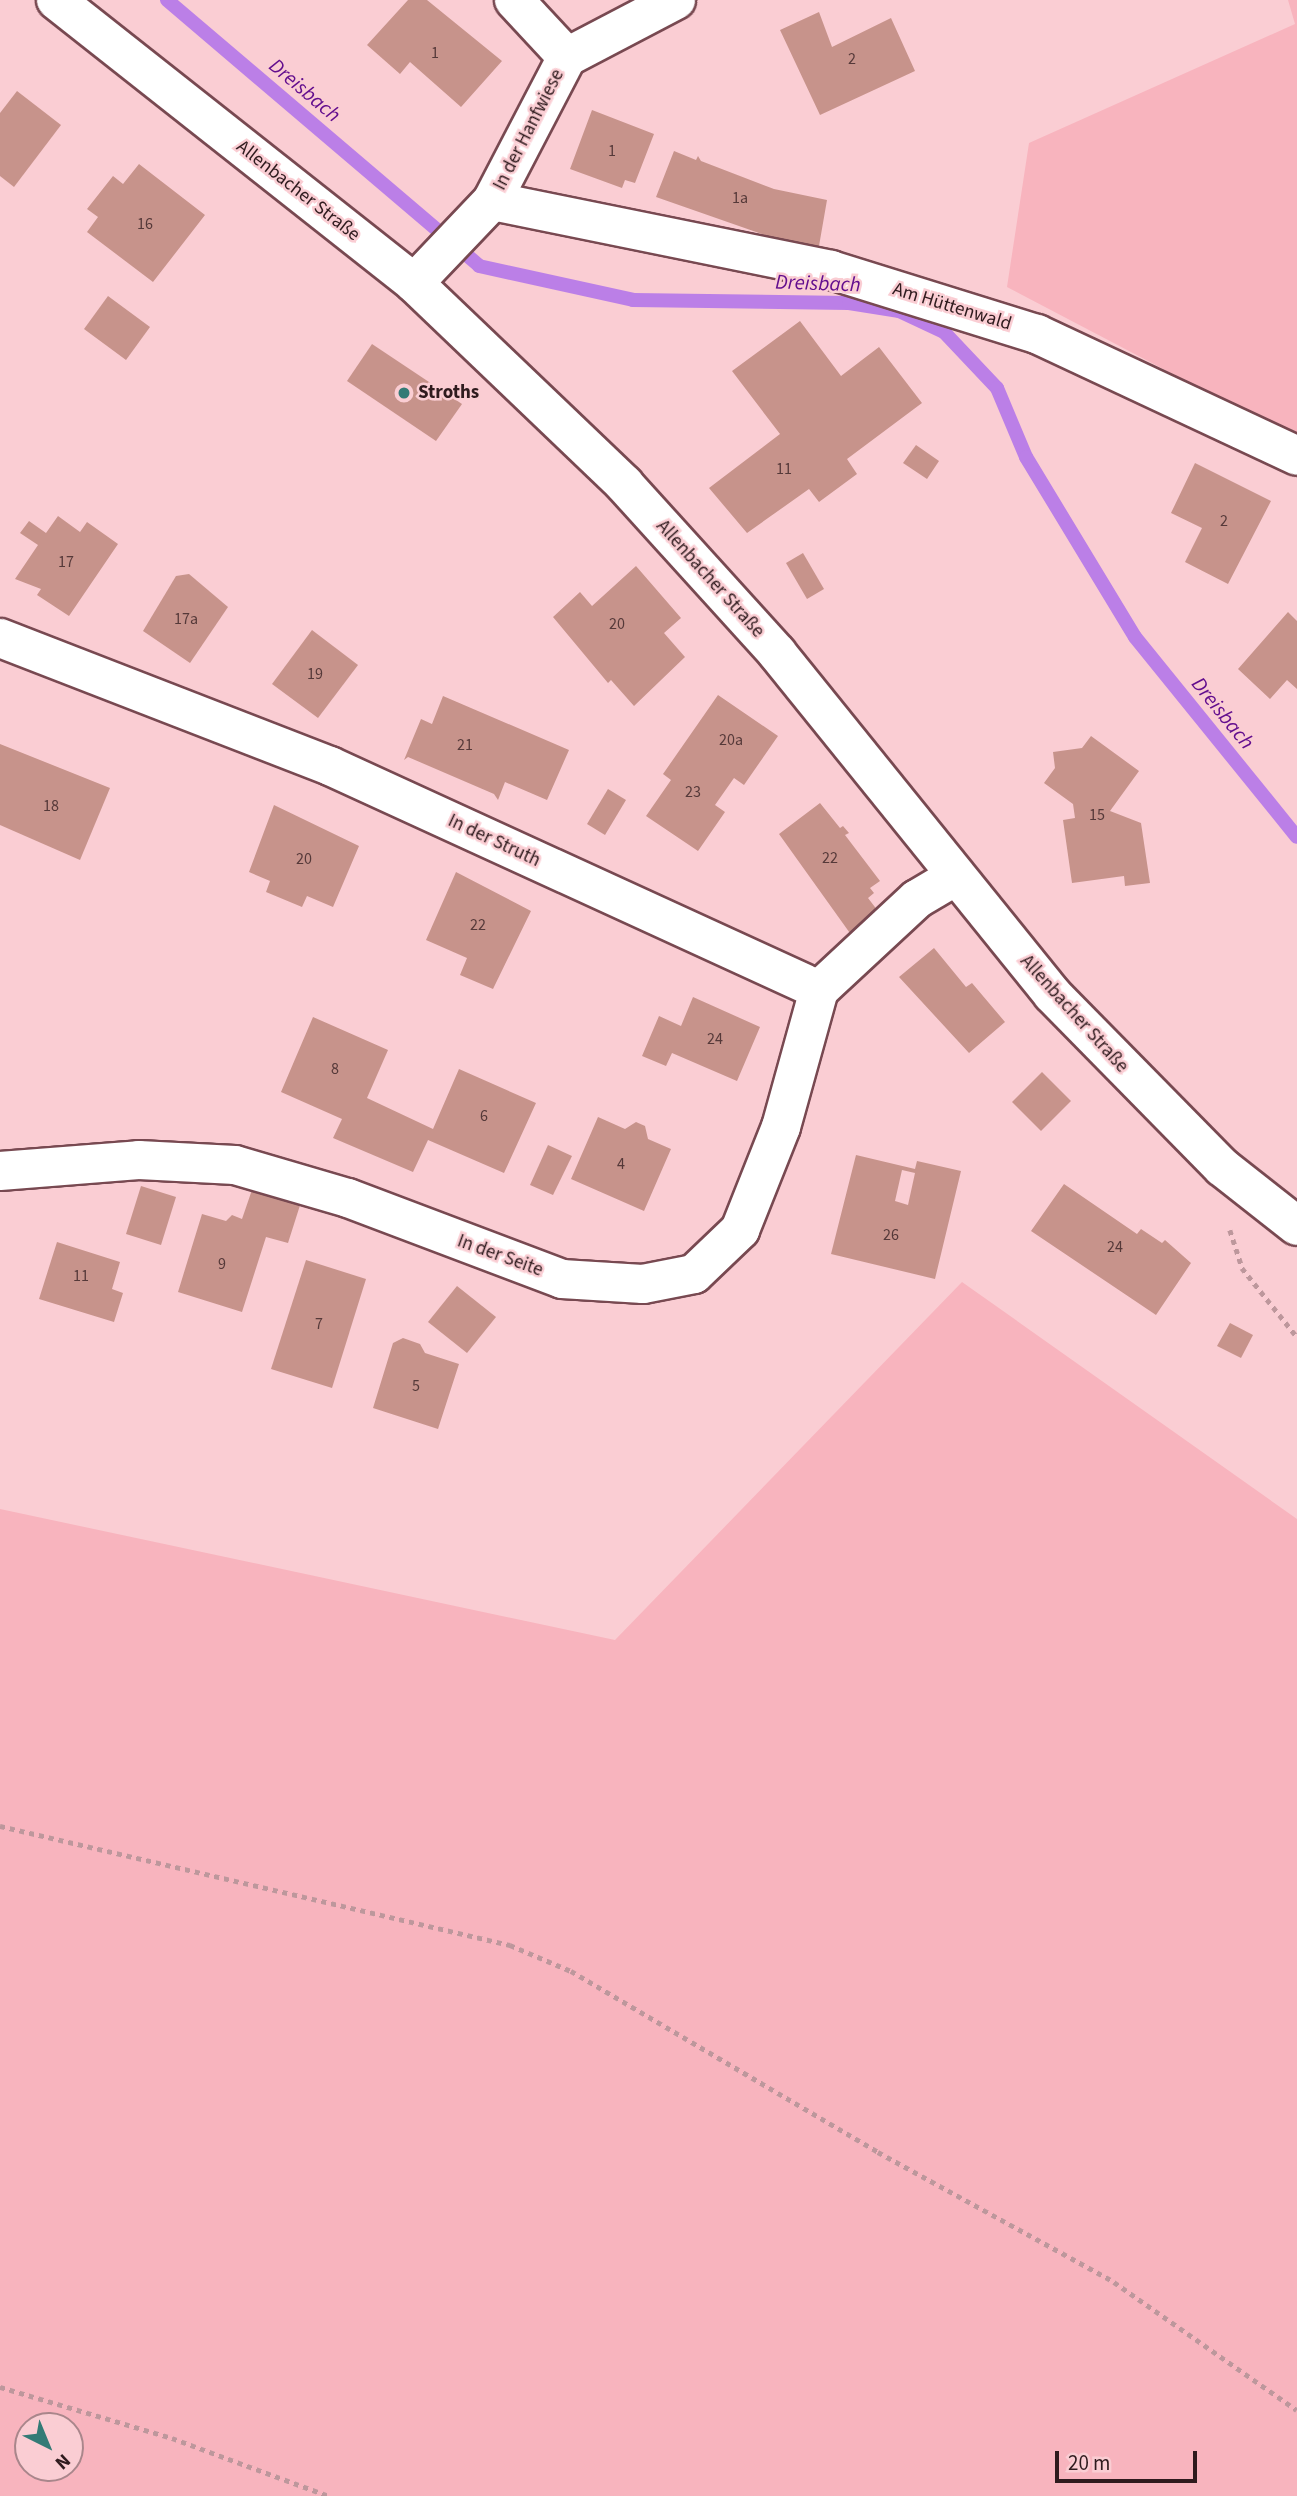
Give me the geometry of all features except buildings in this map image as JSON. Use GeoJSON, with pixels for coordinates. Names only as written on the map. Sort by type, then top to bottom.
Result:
{"type":"FeatureCollection","features":[{"type":"Feature","properties":{"kind":"street","name":"Allenbacher Straße"},"geometry":{"type":"LineString","coordinates":[[56,0],[425,271],[777,653],[954,877],[1052,994],[1222,1167],[1297,1226]]}},
{"type":"Feature","properties":{"kind":"street"},"geometry":{"type":"LineString","coordinates":[[514,0],[567,57]]}},
{"type":"Feature","properties":{"kind":"street","name":"In der Hanfwiese"},"geometry":{"type":"LineString","coordinates":[[479,213],[567,57],[676,0]]}},
{"type":"Feature","properties":{"kind":"street"},"geometry":{"type":"LineString","coordinates":[[425,271],[479,213]]}},
{"type":"Feature","properties":{"kind":"street","name":"Am Hüttenwald"},"geometry":{"type":"LineString","coordinates":[[479,213],[831,270],[1037,334],[1297,456]]}},
{"type":"Feature","properties":{"kind":"street","name":"In der Struth"},"geometry":{"type":"LineString","coordinates":[[0,638],[330,766],[819,990]]}},
{"type":"Feature","properties":{"kind":"street"},"geometry":{"type":"LineString","coordinates":[[819,990],[917,899],[954,877]]}},
{"type":"Feature","properties":{"kind":"street","name":"In der Seite"},"geometry":{"type":"LineString","coordinates":[[0,1171],[139,1160],[235,1165],[348,1198],[562,1279],[643,1284],[694,1274],[740,1230],[781,1127],[819,990]]}},
{"type":"Feature","properties":{"kind":"path"},"geometry":{"type":"LineString","coordinates":[[1222,1167],[1226,1211],[1242,1268],[1297,1337]]}},
{"type":"Feature","properties":{"kind":"path"},"geometry":{"type":"LineString","coordinates":[[0,1826],[510,1945],[571,1970],[878,2152],[1114,2282],[1297,2410]]}},
{"type":"Feature","properties":{"kind":"path"},"geometry":{"type":"LineString","coordinates":[[0,2387],[172,2438],[329,2496]]}},
{"type":"Feature","properties":{"kind":"shaded area"},"geometry":{"type":"Polygon","coordinates":[[[1288,0],[1297,0],[1297,439],[1007,287],[1029,143],[1295,24],[1288,0]]]}},
{"type":"Feature","properties":{"kind":"shaded area"},"geometry":{"type":"Polygon","coordinates":[[[962,1282],[1297,1519],[1297,2496],[0,2496],[0,1509],[615,1640],[962,1282]]]}},
{"type":"Feature","properties":{"kind":"waterway","name":"Dreisbach"},"geometry":{"type":"LineString","coordinates":[[167,0],[479,266],[633,300],[849,303],[899,311],[944,332],[997,388],[1026,457],[1135,637],[1297,837]]}},
{"type":"Feature","properties":{"kind":"place","name":"Stroths"},"geometry":{"type":"Point","coordinates":[404,393]}}]}
